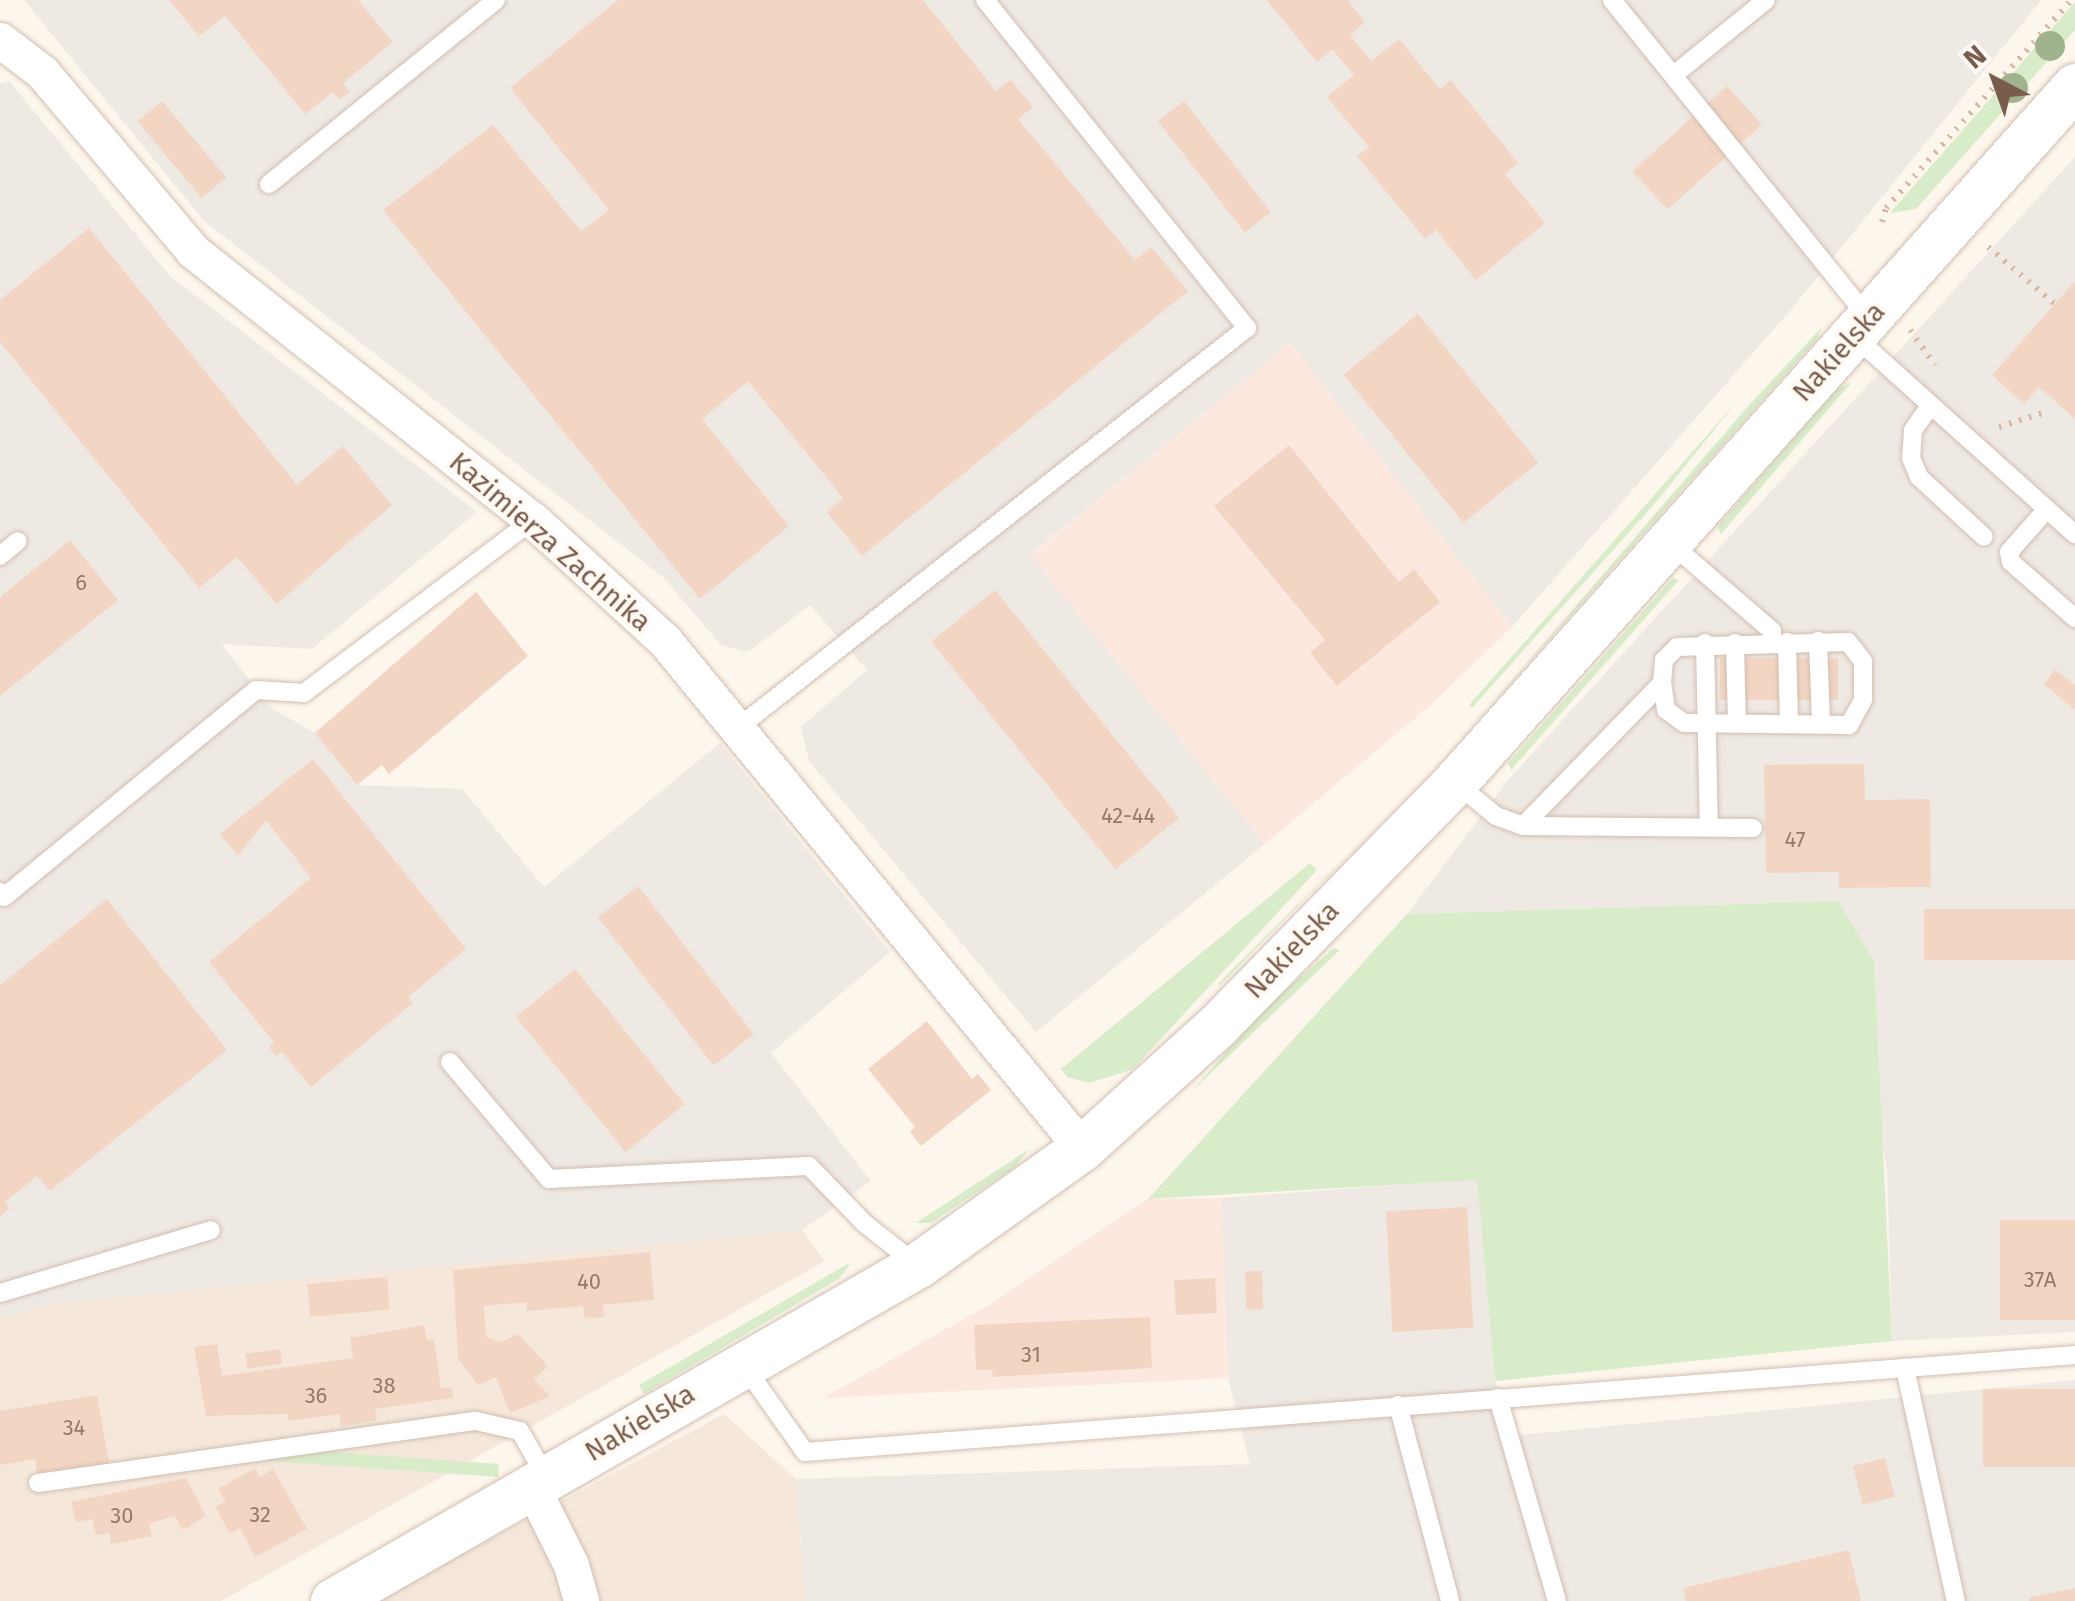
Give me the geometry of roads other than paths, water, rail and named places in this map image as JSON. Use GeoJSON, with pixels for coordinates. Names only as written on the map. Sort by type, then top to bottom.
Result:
{"type":"FeatureCollection","features":[{"type":"Feature","properties":{"kind":"street","name":"Kazimierza Zachnika"},"geometry":{"type":"LineString","coordinates":[[0,40],[42,72],[192,251],[532,520],[665,641],[740,726],[1082,1148]]}},
{"type":"Feature","properties":{"kind":"street","name":"Nakielska"},"geometry":{"type":"LineString","coordinates":[[332,1601],[918,1265],[1082,1148],[1216,1027],[1455,782],[1668,542],[1876,326],[2075,86]]}},
{"type":"Feature","properties":{"kind":"street"},"geometry":{"type":"LineString","coordinates":[[539,1482],[580,1601]]}},
{"type":"Feature","properties":{"kind":"lane"},"geometry":{"type":"LineString","coordinates":[[269,184],[496,0]]}},
{"type":"Feature","properties":{"kind":"lane"},"geometry":{"type":"LineString","coordinates":[[740,726],[1247,328],[985,0]]}},
{"type":"Feature","properties":{"kind":"lane"},"geometry":{"type":"LineString","coordinates":[[1612,0],[1876,326],[1930,406],[2046,509],[2072,526]]}},
{"type":"Feature","properties":{"kind":"lane"},"geometry":{"type":"LineString","coordinates":[[1675,74],[1766,0]]}},
{"type":"Feature","properties":{"kind":"lane"},"geometry":{"type":"LineString","coordinates":[[1930,406],[1914,430],[1910,458],[1919,477],[1984,536]]}},
{"type":"Feature","properties":{"kind":"lane"},"geometry":{"type":"LineString","coordinates":[[2046,509],[2010,552],[2010,562],[2075,618]]}},
{"type":"Feature","properties":{"kind":"lane"},"geometry":{"type":"LineString","coordinates":[[0,892],[4,896],[256,690],[304,692],[532,520]]}},
{"type":"Feature","properties":{"kind":"lane"},"geometry":{"type":"LineString","coordinates":[[0,556],[18,542]]}},
{"type":"Feature","properties":{"kind":"lane"},"geometry":{"type":"LineString","coordinates":[[1668,542],[1780,642],[1789,724]]}},
{"type":"Feature","properties":{"kind":"lane"},"geometry":{"type":"LineString","coordinates":[[1818,642],[1821,724]]}},
{"type":"Feature","properties":{"kind":"lane"},"geometry":{"type":"LineString","coordinates":[[1736,643],[1737,723]]}},
{"type":"Feature","properties":{"kind":"lane"},"geometry":{"type":"LineString","coordinates":[[1522,826],[1662,683],[1672,650],[1736,643],[1853,644],[1863,661],[1858,712],[1849,724],[1704,723],[1671,716],[1662,683]]}},
{"type":"Feature","properties":{"kind":"lane"},"geometry":{"type":"LineString","coordinates":[[1706,644],[1704,723],[1709,827]]}},
{"type":"Feature","properties":{"kind":"lane"},"geometry":{"type":"LineString","coordinates":[[1455,782],[1496,816],[1522,826],[1754,828]]}},
{"type":"Feature","properties":{"kind":"lane"},"geometry":{"type":"LineString","coordinates":[[450,1062],[549,1180],[809,1166],[864,1223],[918,1265]]}},
{"type":"Feature","properties":{"kind":"lane"},"geometry":{"type":"LineString","coordinates":[[0,1292],[211,1230]]}},
{"type":"Feature","properties":{"kind":"lane"},"geometry":{"type":"LineString","coordinates":[[742,1363],[805,1452],[2075,1355]]}},
{"type":"Feature","properties":{"kind":"lane"},"geometry":{"type":"LineString","coordinates":[[1906,1368],[1956,1601]]}},
{"type":"Feature","properties":{"kind":"lane"},"geometry":{"type":"LineString","coordinates":[[1498,1398],[1557,1601]]}},
{"type":"Feature","properties":{"kind":"lane"},"geometry":{"type":"LineString","coordinates":[[1398,1405],[1450,1601]]}},
{"type":"Feature","properties":{"kind":"lane"},"geometry":{"type":"LineString","coordinates":[[38,1483],[476,1421],[520,1432],[539,1482]]}}]}
